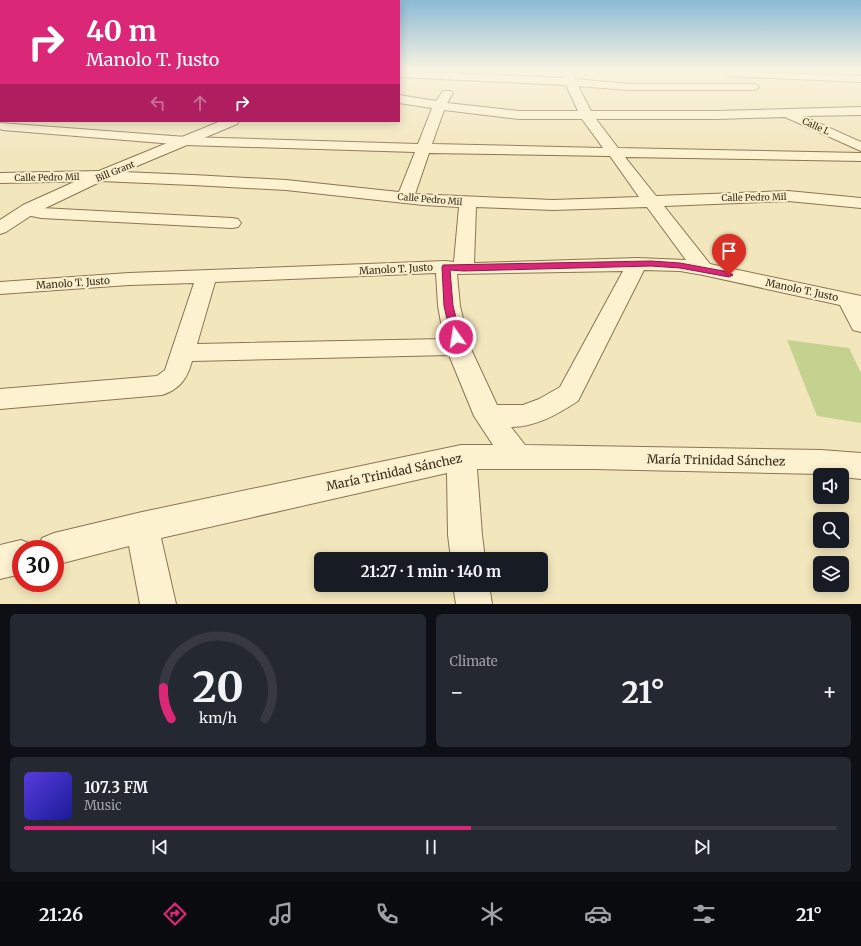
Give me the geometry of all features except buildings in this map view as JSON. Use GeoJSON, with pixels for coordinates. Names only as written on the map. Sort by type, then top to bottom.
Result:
{"type":"FeatureCollection","features":[{"type":"Feature","properties":{"kind":"street"},"geometry":{"type":"LineString","coordinates":[[406,198],[439,106],[444,98]]}},
{"type":"Feature","properties":{"kind":"street"},"geometry":{"type":"LineString","coordinates":[[579,98],[586,115],[703,270]]}},
{"type":"Feature","properties":{"kind":"street","name":"Calle L"},"geometry":{"type":"LineString","coordinates":[[762,98],[785,113],[861,147]]}},
{"type":"Feature","properties":{"kind":"street"},"geometry":{"type":"LineString","coordinates":[[400,99],[500,114],[586,115],[861,111]]}},
{"type":"Feature","properties":{"kind":"street","name":"Bill Grant"},"geometry":{"type":"LineString","coordinates":[[0,228],[28,210],[100,176],[230,122]]}},
{"type":"Feature","properties":{"kind":"street"},"geometry":{"type":"LineString","coordinates":[[6,125],[186,141],[566,153],[614,152],[861,157]]}},
{"type":"Feature","properties":{"kind":"street","name":"Calle Pedro Mil"},"geometry":{"type":"LineString","coordinates":[[0,178],[100,176],[286,185],[406,198],[553,205],[788,196],[861,203]]}},
{"type":"Feature","properties":{"kind":"street"},"geometry":{"type":"LineString","coordinates":[[842,201],[861,218]]}},
{"type":"Feature","properties":{"kind":"street"},"geometry":{"type":"LineString","coordinates":[[468,202],[449,306],[458,347],[488,416],[518,458]]}},
{"type":"Feature","properties":{"kind":"street"},"geometry":{"type":"LineString","coordinates":[[28,210],[41,213],[232,224]]}},
{"type":"Feature","properties":{"kind":"street"},"geometry":{"type":"LineString","coordinates":[[488,416],[525,416],[549,406],[569,394],[637,264]]}},
{"type":"Feature","properties":{"kind":"street","name":"Manolo T. Justo"},"geometry":{"type":"LineString","coordinates":[[0,288],[130,279],[455,268],[637,264],[680,265],[854,301]]}},
{"type":"Feature","properties":{"kind":"street"},"geometry":{"type":"LineString","coordinates":[[0,399],[162,385],[176,374],[206,277]]}},
{"type":"Feature","properties":{"kind":"street"},"geometry":{"type":"LineString","coordinates":[[854,301],[861,325]]}},
{"type":"Feature","properties":{"kind":"street"},"geometry":{"type":"LineString","coordinates":[[183,353],[458,347]]}},
{"type":"Feature","properties":{"kind":"street"},"geometry":{"type":"LineString","coordinates":[[461,457],[467,552]]}},
{"type":"Feature","properties":{"kind":"street","name":"María Trinidad Sánchez"},"geometry":{"type":"LineString","coordinates":[[64,547],[461,457],[601,457],[821,462],[861,466]]}},
{"type":"Feature","properties":{"kind":"street"},"geometry":{"type":"LineString","coordinates":[[142,528],[158,604]]}},
{"type":"Feature","properties":{"kind":"street"},"geometry":{"type":"LineString","coordinates":[[0,562],[12,559]]}},
{"type":"Feature","properties":{"kind":"street"},"geometry":{"type":"LineString","coordinates":[[472,592],[474,604]]}},
{"type":"Feature","properties":{"kind":"green space"},"geometry":{"type":"Polygon","coordinates":[[[787,340],[849,348],[861,373],[861,423],[817,416],[787,340]]]}},
{"type":"Feature","properties":{"kind":"route"},"geometry":{"type":"LineString","coordinates":[[456,337],[449,306],[446,267],[464,268],[651,264],[680,265],[729,275]]}}]}
